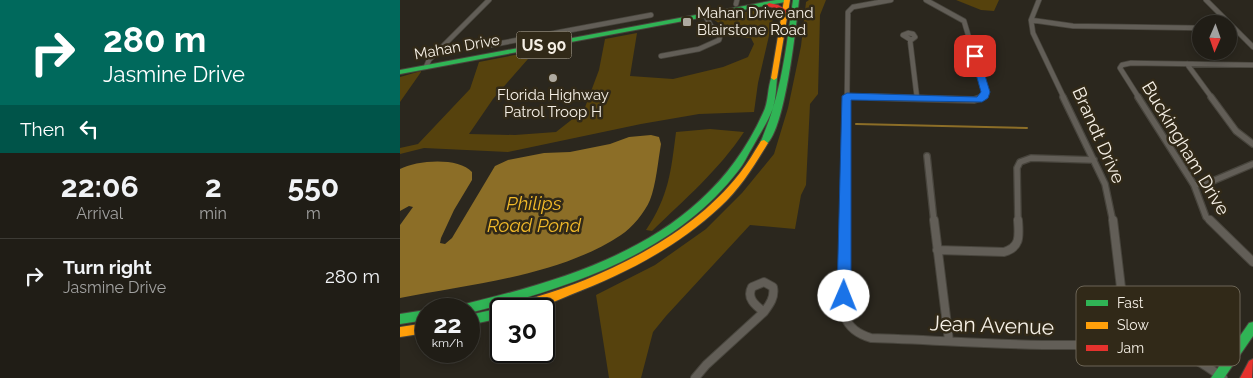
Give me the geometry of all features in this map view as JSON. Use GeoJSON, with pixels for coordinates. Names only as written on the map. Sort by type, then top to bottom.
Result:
{"type":"FeatureCollection","features":[{"type":"Feature","properties":{"kind":"main road","name":"Mahan Drive"},"geometry":{"type":"LineString","coordinates":[[400,72],[427,64],[547,39],[737,2],[786,0]]}},
{"type":"Feature","properties":{"kind":"main road"},"geometry":{"type":"LineString","coordinates":[[480,306],[527,295],[597,270],[658,236],[712,195],[744,158],[764,123],[769,108],[786,0]]}},
{"type":"Feature","properties":{"kind":"main road"},"geometry":{"type":"LineString","coordinates":[[549,298],[579,288],[643,256],[695,221],[730,189],[752,163],[772,128],[784,77],[796,0]]}},
{"type":"Feature","properties":{"kind":"main road","name":"Mahan Drive"},"geometry":{"type":"LineString","coordinates":[[600,29],[705,15],[759,2]]}},
{"type":"Feature","properties":{"kind":"main road"},"geometry":{"type":"LineString","coordinates":[[759,2],[776,6],[785,11]]}},
{"type":"Feature","properties":{"kind":"main road","name":"Mahan Drive"},"geometry":{"type":"LineString","coordinates":[[400,66],[427,64]]}},
{"type":"Feature","properties":{"kind":"main road"},"geometry":{"type":"LineString","coordinates":[[400,319],[415,317]]}},
{"type":"Feature","properties":{"kind":"main road"},"geometry":{"type":"LineString","coordinates":[[1240,346],[1252,328]]}},
{"type":"Feature","properties":{"kind":"main road"},"geometry":{"type":"LineString","coordinates":[[400,332],[415,330]]}},
{"type":"Feature","properties":{"kind":"main road"},"geometry":{"type":"LineString","coordinates":[[1246,378],[1253,365]]}},
{"type":"Feature","properties":{"kind":"main road"},"geometry":{"type":"LineString","coordinates":[[1220,377],[1227,366]]}},
{"type":"Feature","properties":{"kind":"street"},"geometry":{"type":"LineString","coordinates":[[427,64],[489,0]]}},
{"type":"Feature","properties":{"kind":"street"},"geometry":{"type":"LineString","coordinates":[[891,0],[850,9],[848,12],[847,96],[974,100],[983,98],[985,92],[964,21],[926,0]]}},
{"type":"Feature","properties":{"kind":"street"},"geometry":{"type":"LineString","coordinates":[[1039,0],[1030,20],[1073,26],[1192,28]]}},
{"type":"Feature","properties":{"kind":"street"},"geometry":{"type":"LineString","coordinates":[[1206,0],[1220,15]]}},
{"type":"Feature","properties":{"kind":"street"},"geometry":{"type":"LineString","coordinates":[[600,29],[651,15]]}},
{"type":"Feature","properties":{"kind":"street"},"geometry":{"type":"LineString","coordinates":[[661,56],[713,44],[719,40],[721,33],[710,26],[705,15]]}},
{"type":"Feature","properties":{"kind":"street","name":"Brandt Drive"},"geometry":{"type":"LineString","coordinates":[[1030,20],[1033,33],[1105,184],[1111,208],[1121,286]]}},
{"type":"Feature","properties":{"kind":"street"},"geometry":{"type":"LineString","coordinates":[[1238,33],[1253,47]]}},
{"type":"Feature","properties":{"kind":"street"},"geometry":{"type":"LineString","coordinates":[[491,45],[547,39]]}},
{"type":"Feature","properties":{"kind":"street"},"geometry":{"type":"LineString","coordinates":[[910,40],[917,98]]}},
{"type":"Feature","properties":{"kind":"street","name":"Buckingham Drive"},"geometry":{"type":"LineString","coordinates":[[1187,64],[1131,63],[1122,65],[1120,68],[1194,185],[1206,217],[1253,262]]}},
{"type":"Feature","properties":{"kind":"street"},"geometry":{"type":"LineString","coordinates":[[1187,64],[1253,65]]}},
{"type":"Feature","properties":{"kind":"street"},"geometry":{"type":"LineString","coordinates":[[1187,64],[1236,131],[1253,144]]}},
{"type":"Feature","properties":{"kind":"street","name":"Jean Avenue"},"geometry":{"type":"LineString","coordinates":[[847,96],[844,314],[846,322],[853,330],[860,335],[872,338],[1076,345]]}},
{"type":"Feature","properties":{"kind":"street"},"geometry":{"type":"LineString","coordinates":[[927,156],[949,340]]}},
{"type":"Feature","properties":{"kind":"street"},"geometry":{"type":"LineString","coordinates":[[937,250],[1010,251],[1019,240],[1017,168],[1020,162],[1027,159],[1094,160]]}},
{"type":"Feature","properties":{"kind":"street"},"geometry":{"type":"LineString","coordinates":[[1194,185],[1208,184],[1253,164]]}},
{"type":"Feature","properties":{"kind":"street"},"geometry":{"type":"LineString","coordinates":[[695,378],[706,365],[764,312]]}},
{"type":"Feature","properties":{"kind":"street"},"geometry":{"type":"LineString","coordinates":[[1207,366],[1220,377]]}},
{"type":"Feature","properties":{"kind":"shaded area"},"geometry":{"type":"Polygon","coordinates":[[[809,0],[826,0],[820,15],[818,94],[810,104],[806,185],[801,195],[795,229],[750,225],[653,332],[641,378],[609,378],[596,295],[655,265],[706,229],[742,193],[774,154],[788,108],[801,46],[806,2],[809,0]]]}},
{"type":"Feature","properties":{"kind":"shaded area"},"geometry":{"type":"Polygon","coordinates":[[[956,0],[999,0],[994,11],[981,10],[956,0]]]}},
{"type":"Feature","properties":{"kind":"shaded area"},"geometry":{"type":"Polygon","coordinates":[[[764,8],[775,10],[758,83],[754,112],[699,114],[641,124],[508,152],[424,148],[400,154],[400,148],[418,144],[470,89],[479,62],[535,51],[493,99],[469,134],[515,135],[556,132],[584,110],[599,70],[605,39],[637,33],[630,76],[673,79],[723,67],[748,57],[754,44],[751,38],[730,36],[723,26],[713,19],[764,8]]]}},
{"type":"Feature","properties":{"kind":"shaded area"},"geometry":{"type":"Polygon","coordinates":[[[421,72],[400,102],[400,77],[421,72]]]}},
{"type":"Feature","properties":{"kind":"shaded area"},"geometry":{"type":"Polygon","coordinates":[[[710,129],[744,132],[724,159],[701,184],[652,231],[646,230],[660,206],[668,183],[676,132],[710,129]]]}},
{"type":"Feature","properties":{"kind":"water","name":"Philips Road Pond"},"geometry":{"type":"Polygon","coordinates":[[[651,135],[659,137],[661,144],[652,194],[642,215],[621,235],[597,249],[543,269],[485,283],[400,298],[400,225],[413,207],[409,206],[400,211],[400,169],[427,162],[448,162],[466,167],[472,172],[472,180],[454,210],[441,238],[440,243],[445,244],[452,238],[495,166],[508,160],[544,153],[570,152],[610,144],[629,137],[651,135]]]}},
{"type":"Feature","properties":{"kind":"waterway"},"geometry":{"type":"LineString","coordinates":[[856,124],[1027,128]]}},
{"type":"Feature","properties":{"kind":"traffic: fast"},"geometry":{"type":"LineString","coordinates":[[400,72],[785,0]]}},
{"type":"Feature","properties":{"kind":"traffic: fast"},"geometry":{"type":"LineString","coordinates":[[764,143],[778,109],[789,55],[796,0]]}},
{"type":"Feature","properties":{"kind":"traffic: fast"},"geometry":{"type":"LineString","coordinates":[[480,305],[551,286],[593,270],[635,251],[673,228],[707,200],[736,168],[767,113],[771,101],[774,78]]}},
{"type":"Feature","properties":{"kind":"traffic: fast"},"geometry":{"type":"LineString","coordinates":[[480,318],[490,315]]}},
{"type":"Feature","properties":{"kind":"traffic: fast"},"geometry":{"type":"LineString","coordinates":[[400,319],[415,317]]}},
{"type":"Feature","properties":{"kind":"traffic: fast"},"geometry":{"type":"LineString","coordinates":[[1240,345],[1253,327]]}},
{"type":"Feature","properties":{"kind":"traffic: fast"},"geometry":{"type":"LineString","coordinates":[[1217,378],[1225,366]]}},
{"type":"Feature","properties":{"kind":"traffic: slow"},"geometry":{"type":"LineString","coordinates":[[774,78],[787,0]]}},
{"type":"Feature","properties":{"kind":"traffic: slow"},"geometry":{"type":"LineString","coordinates":[[549,298],[624,267],[658,249],[690,228],[719,203],[744,175],[764,143]]}},
{"type":"Feature","properties":{"kind":"traffic: slow"},"geometry":{"type":"LineString","coordinates":[[400,332],[415,330]]}},
{"type":"Feature","properties":{"kind":"traffic: jam"},"geometry":{"type":"LineString","coordinates":[[769,5],[776,6],[785,11]]}},
{"type":"Feature","properties":{"kind":"traffic: jam"},"geometry":{"type":"LineString","coordinates":[[1246,378],[1253,365]]}},
{"type":"Feature","properties":{"kind":"place","name":"Mahan Drive and Blairstone Road"},"geometry":{"type":"Point","coordinates":[687,22]}},
{"type":"Feature","properties":{"kind":"place","name":"Florida Highway Patrol Troop H"},"geometry":{"type":"Point","coordinates":[553,78]}},
{"type":"Feature","properties":{"kind":"route"},"geometry":{"type":"LineString","coordinates":[[844,296],[847,96],[978,100],[985,96],[985,92],[975,56]]}}]}
